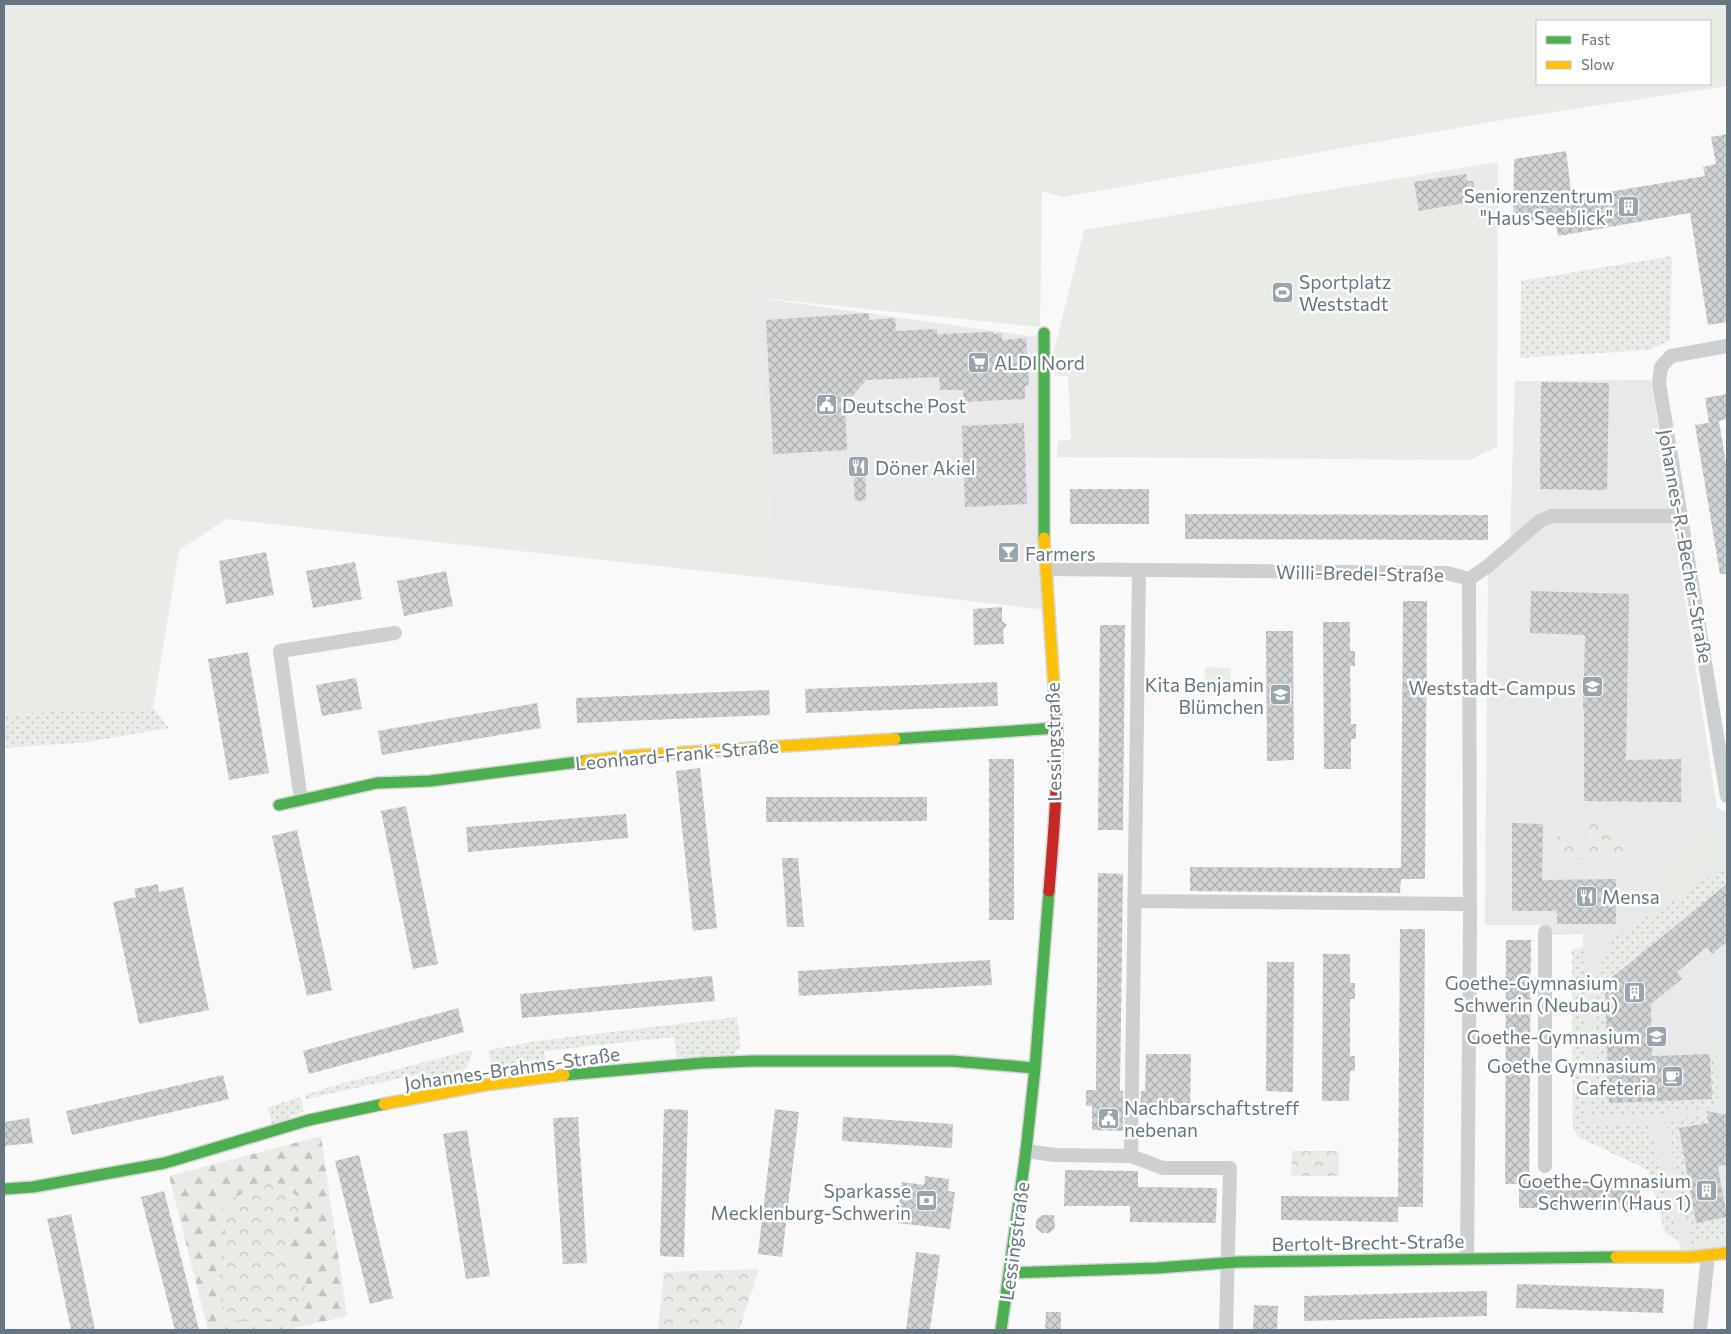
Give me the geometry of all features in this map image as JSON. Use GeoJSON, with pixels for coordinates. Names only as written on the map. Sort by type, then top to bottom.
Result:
{"type":"FeatureCollection","features":[{"type":"Feature","properties":{"kind":"street","name":"Lessingstraße"},"geometry":{"type":"LineString","coordinates":[[1001,1330],[1026,1152],[1035,1068],[1053,844],[1056,728],[1043,526],[1044,333]]}},
{"type":"Feature","properties":{"kind":"street","name":"Johannes-R.-Becher-Straße"},"geometry":{"type":"LineString","coordinates":[[1727,346],[1671,356],[1661,367],[1659,383],[1727,796]]}},
{"type":"Feature","properties":{"kind":"street"},"geometry":{"type":"LineString","coordinates":[[1469,579],[1488,566],[1540,521],[1551,516],[1682,516]]}},
{"type":"Feature","properties":{"kind":"street","name":"Willi-Bredel-Straße"},"geometry":{"type":"LineString","coordinates":[[1046,569],[1447,574],[1469,579],[1470,904],[1467,1258]]}},
{"type":"Feature","properties":{"kind":"street"},"geometry":{"type":"LineString","coordinates":[[1131,1156],[1139,570]]}},
{"type":"Feature","properties":{"kind":"street"},"geometry":{"type":"LineString","coordinates":[[301,800],[280,651],[395,633]]}},
{"type":"Feature","properties":{"kind":"street","name":"Leonhard-Frank-Straße"},"geometry":{"type":"LineString","coordinates":[[279,805],[377,783],[430,781],[629,756],[1056,728]]}},
{"type":"Feature","properties":{"kind":"street"},"geometry":{"type":"LineString","coordinates":[[1135,901],[1470,904]]}},
{"type":"Feature","properties":{"kind":"street"},"geometry":{"type":"LineString","coordinates":[[1545,932],[1545,1166]]}},
{"type":"Feature","properties":{"kind":"street","name":"Johannes-Brahms-Straße"},"geometry":{"type":"LineString","coordinates":[[4,1189],[33,1187],[165,1163],[309,1120],[357,1109],[485,1085],[588,1072],[702,1063],[762,1061],[952,1061],[1035,1068]]}},
{"type":"Feature","properties":{"kind":"street"},"geometry":{"type":"LineString","coordinates":[[1026,1152],[1055,1155],[1131,1156],[1163,1168],[1230,1168],[1226,1330]]}},
{"type":"Feature","properties":{"kind":"street","name":"Bertolt-Brecht-Straße"},"geometry":{"type":"LineString","coordinates":[[1009,1274],[1228,1263],[1467,1258],[1708,1256],[1727,1253]]}},
{"type":"Feature","properties":{"kind":"street"},"geometry":{"type":"LineString","coordinates":[[1700,1330],[1708,1256]]}},
{"type":"Feature","properties":{"kind":"shaded area"},"geometry":{"type":"Polygon","coordinates":[[[758,298],[1038,337],[1049,610],[777,579],[758,298]]]}},
{"type":"Feature","properties":{"kind":"shaded area","name":"Weststadt-Campus"},"geometry":{"type":"Polygon","coordinates":[[[1651,380],[1717,808],[1727,812],[1727,1253],[1683,1257],[1649,1124],[1584,1125],[1583,934],[1554,935],[1545,932],[1540,925],[1485,925],[1488,566],[1510,545],[1515,381],[1651,380]]]}},
{"type":"Feature","properties":{"kind":"green space"},"geometry":{"type":"Polygon","coordinates":[[[4,4],[1727,4],[1727,86],[1508,119],[1063,197],[1042,191],[1040,327],[759,298],[777,579],[226,519],[179,550],[153,708],[4,714],[4,4]]]}},
{"type":"Feature","properties":{"kind":"green space","name":"Sportplatz Weststadt"},"geometry":{"type":"Polygon","coordinates":[[[1498,162],[1497,447],[1469,460],[1057,457],[1058,441],[1071,439],[1068,376],[1055,376],[1053,354],[1084,230],[1498,162]]]}},
{"type":"Feature","properties":{"kind":"green space"},"geometry":{"type":"Polygon","coordinates":[[[1672,256],[1670,340],[1649,350],[1520,358],[1521,281],[1672,256]]]}},
{"type":"Feature","properties":{"kind":"green space"},"geometry":{"type":"Polygon","coordinates":[[[1622,555],[1639,555],[1639,576],[1622,574],[1622,555]]]}},
{"type":"Feature","properties":{"kind":"green space"},"geometry":{"type":"Polygon","coordinates":[[[1205,667],[1231,668],[1231,689],[1205,689],[1205,667]]]}},
{"type":"Feature","properties":{"kind":"green space"},"geometry":{"type":"Polygon","coordinates":[[[153,708],[169,728],[87,742],[4,748],[4,714],[153,708]]]}},
{"type":"Feature","properties":{"kind":"green space"},"geometry":{"type":"Polygon","coordinates":[[[1588,823],[1609,824],[1625,842],[1624,858],[1557,859],[1557,832],[1572,847],[1588,847],[1588,823]]]}},
{"type":"Feature","properties":{"kind":"green space"},"geometry":{"type":"Polygon","coordinates":[[[1703,824],[1727,852],[1676,902],[1650,875],[1703,824]]]}},
{"type":"Feature","properties":{"kind":"green space"},"geometry":{"type":"Polygon","coordinates":[[[1727,865],[1727,884],[1605,984],[1609,1103],[1711,1099],[1710,1054],[1717,1052],[1718,1106],[1659,1114],[1591,1116],[1595,978],[1613,939],[1727,865]]]}},
{"type":"Feature","properties":{"kind":"green space"},"geometry":{"type":"Polygon","coordinates":[[[1584,948],[1584,1124],[1649,1124],[1679,1242],[1665,1233],[1648,1170],[1578,1137],[1573,1127],[1572,949],[1584,948]]]}},
{"type":"Feature","properties":{"kind":"green space"},"geometry":{"type":"Polygon","coordinates":[[[737,1017],[741,1046],[731,1056],[677,1057],[674,1037],[544,1051],[546,1068],[500,1073],[491,1067],[488,1050],[537,1041],[737,1017]]]}},
{"type":"Feature","properties":{"kind":"green space"},"geometry":{"type":"Polygon","coordinates":[[[472,1050],[467,1068],[455,1078],[447,1081],[421,1087],[419,1074],[306,1099],[305,1095],[336,1085],[472,1050]]]}},
{"type":"Feature","properties":{"kind":"green space"},"geometry":{"type":"Polygon","coordinates":[[[300,1097],[304,1111],[272,1125],[268,1107],[300,1097]]]}},
{"type":"Feature","properties":{"kind":"green space"},"geometry":{"type":"Polygon","coordinates":[[[1708,1114],[1709,1123],[1679,1128],[1696,1222],[1727,1217],[1727,1238],[1692,1244],[1666,1121],[1708,1114]]]}},
{"type":"Feature","properties":{"kind":"green space"},"geometry":{"type":"Polygon","coordinates":[[[321,1136],[347,1316],[287,1330],[208,1330],[169,1176],[321,1136]],[[221,1202],[227,1246],[217,1285],[282,1254],[221,1202]]]}},
{"type":"Feature","properties":{"kind":"green space"},"geometry":{"type":"Polygon","coordinates":[[[1292,1151],[1339,1151],[1339,1176],[1291,1176],[1292,1151]]]}},
{"type":"Feature","properties":{"kind":"green space"},"geometry":{"type":"Polygon","coordinates":[[[275,1181],[302,1199],[282,1254],[307,1273],[302,1311],[262,1322],[227,1320],[217,1285],[227,1246],[221,1202],[275,1181]]]}},
{"type":"Feature","properties":{"kind":"green space"},"geometry":{"type":"Polygon","coordinates":[[[759,1269],[739,1330],[658,1330],[664,1272],[759,1269]]]}},
{"type":"Feature","properties":{"kind":"building"},"geometry":{"type":"Polygon","coordinates":[[[1727,134],[1727,322],[1708,325],[1690,213],[1558,236],[1555,218],[1513,225],[1514,159],[1566,151],[1572,198],[1705,176],[1703,167],[1716,164],[1711,137],[1727,134]]]}},
{"type":"Feature","properties":{"kind":"building"},"geometry":{"type":"Polygon","coordinates":[[[1466,174],[1467,181],[1473,181],[1476,195],[1469,196],[1470,202],[1419,211],[1414,182],[1466,174]]]}},
{"type":"Feature","properties":{"kind":"building"},"geometry":{"type":"Polygon","coordinates":[[[869,313],[869,320],[895,318],[896,331],[937,329],[937,334],[993,332],[993,334],[1002,333],[1002,340],[1026,338],[1029,385],[1025,386],[1025,399],[964,402],[963,390],[940,390],[939,377],[866,380],[845,405],[847,450],[773,454],[766,320],[869,313]]]}},
{"type":"Feature","properties":{"kind":"building"},"geometry":{"type":"Polygon","coordinates":[[[1541,382],[1609,383],[1607,490],[1540,489],[1541,382]]]}},
{"type":"Feature","properties":{"kind":"building"},"geometry":{"type":"Polygon","coordinates":[[[1727,394],[1727,419],[1709,423],[1705,398],[1727,394]]]}},
{"type":"Feature","properties":{"kind":"building"},"geometry":{"type":"Polygon","coordinates":[[[1719,421],[1727,470],[1727,574],[1720,574],[1695,425],[1719,421]]]}},
{"type":"Feature","properties":{"kind":"building"},"geometry":{"type":"Polygon","coordinates":[[[1024,423],[1027,504],[965,507],[962,426],[1024,423]]]}},
{"type":"Feature","properties":{"kind":"building"},"geometry":{"type":"Polygon","coordinates":[[[865,457],[866,500],[855,501],[852,458],[865,457]]]}},
{"type":"Feature","properties":{"kind":"building"},"geometry":{"type":"Polygon","coordinates":[[[1070,489],[1149,489],[1149,524],[1070,524],[1070,489]]]}},
{"type":"Feature","properties":{"kind":"building"},"geometry":{"type":"Polygon","coordinates":[[[1185,514],[1488,515],[1488,540],[1185,539],[1185,514]]]}},
{"type":"Feature","properties":{"kind":"building"},"geometry":{"type":"Polygon","coordinates":[[[266,552],[274,595],[226,604],[219,561],[266,552]]]}},
{"type":"Feature","properties":{"kind":"building"},"geometry":{"type":"Polygon","coordinates":[[[355,562],[362,599],[313,608],[306,571],[355,562]]]}},
{"type":"Feature","properties":{"kind":"building"},"geometry":{"type":"Polygon","coordinates":[[[446,571],[453,606],[404,616],[397,581],[446,571]]]}},
{"type":"Feature","properties":{"kind":"building"},"geometry":{"type":"Polygon","coordinates":[[[1531,591],[1629,594],[1626,760],[1681,759],[1681,802],[1584,801],[1583,710],[1585,635],[1530,633],[1531,591]]]}},
{"type":"Feature","properties":{"kind":"building"},"geometry":{"type":"Polygon","coordinates":[[[1403,601],[1427,601],[1425,879],[1401,879],[1400,893],[1190,891],[1190,867],[1401,868],[1403,601]]]}},
{"type":"Feature","properties":{"kind":"building"},"geometry":{"type":"Polygon","coordinates":[[[1002,607],[1002,621],[1007,625],[1003,630],[1004,644],[974,645],[973,609],[1002,607]]]}},
{"type":"Feature","properties":{"kind":"building"},"geometry":{"type":"Polygon","coordinates":[[[1323,622],[1350,622],[1350,651],[1355,651],[1355,666],[1350,666],[1351,724],[1356,724],[1356,739],[1351,739],[1351,769],[1324,769],[1323,622]]]}},
{"type":"Feature","properties":{"kind":"building"},"geometry":{"type":"Polygon","coordinates":[[[1100,625],[1125,625],[1123,830],[1098,830],[1100,625]]]}},
{"type":"Feature","properties":{"kind":"building"},"geometry":{"type":"Polygon","coordinates":[[[1266,631],[1293,631],[1294,760],[1267,761],[1266,631]]]}},
{"type":"Feature","properties":{"kind":"building"},"geometry":{"type":"Polygon","coordinates":[[[248,652],[269,773],[229,780],[208,659],[248,652]]]}},
{"type":"Feature","properties":{"kind":"building"},"geometry":{"type":"Polygon","coordinates":[[[356,678],[362,709],[322,716],[316,685],[356,678]]]}},
{"type":"Feature","properties":{"kind":"building"},"geometry":{"type":"Polygon","coordinates":[[[997,682],[998,706],[806,713],[805,689],[997,682]]]}},
{"type":"Feature","properties":{"kind":"building"},"geometry":{"type":"Polygon","coordinates":[[[769,690],[770,715],[577,723],[576,698],[769,690]]]}},
{"type":"Feature","properties":{"kind":"building"},"geometry":{"type":"Polygon","coordinates":[[[537,703],[541,728],[382,755],[378,731],[537,703]]]}},
{"type":"Feature","properties":{"kind":"building"},"geometry":{"type":"Polygon","coordinates":[[[989,759],[1014,759],[1014,920],[989,920],[989,759]]]}},
{"type":"Feature","properties":{"kind":"building"},"geometry":{"type":"Polygon","coordinates":[[[700,768],[717,928],[693,931],[676,771],[700,768]]]}},
{"type":"Feature","properties":{"kind":"building"},"geometry":{"type":"Polygon","coordinates":[[[766,797],[927,797],[927,821],[766,822],[766,797]]]}},
{"type":"Feature","properties":{"kind":"building"},"geometry":{"type":"Polygon","coordinates":[[[406,806],[438,964],[413,969],[381,811],[406,806]]]}},
{"type":"Feature","properties":{"kind":"building"},"geometry":{"type":"Polygon","coordinates":[[[626,814],[628,838],[468,852],[466,827],[626,814]]]}},
{"type":"Feature","properties":{"kind":"building"},"geometry":{"type":"Polygon","coordinates":[[[1512,823],[1543,824],[1542,880],[1616,879],[1616,924],[1557,924],[1557,911],[1512,911],[1512,823]]]}},
{"type":"Feature","properties":{"kind":"building"},"geometry":{"type":"Polygon","coordinates":[[[297,830],[332,990],[307,996],[272,836],[297,830]]]}},
{"type":"Feature","properties":{"kind":"building"},"geometry":{"type":"Polygon","coordinates":[[[782,858],[798,858],[804,927],[787,927],[782,858]]]}},
{"type":"Feature","properties":{"kind":"building"},"geometry":{"type":"Polygon","coordinates":[[[1098,873],[1123,874],[1120,1091],[1123,1091],[1123,1131],[1092,1130],[1092,1106],[1086,1106],[1086,1090],[1096,1090],[1098,873]]]}},
{"type":"Feature","properties":{"kind":"building"},"geometry":{"type":"Polygon","coordinates":[[[158,884],[159,892],[183,887],[209,1010],[139,1024],[113,902],[136,897],[134,889],[158,884]]]}},
{"type":"Feature","properties":{"kind":"building","name":"Goethe-Gymnasium Schwerin (Neubau)"},"geometry":{"type":"Polygon","coordinates":[[[1727,884],[1727,942],[1712,954],[1707,947],[1677,972],[1682,979],[1651,1004],[1652,1056],[1710,1054],[1712,1099],[1609,1103],[1605,983],[1727,884]]]}},
{"type":"Feature","properties":{"kind":"building"},"geometry":{"type":"Polygon","coordinates":[[[1400,929],[1425,929],[1423,1207],[1398,1207],[1398,1222],[1281,1220],[1281,1196],[1398,1197],[1400,929]]]}},
{"type":"Feature","properties":{"kind":"building"},"geometry":{"type":"Polygon","coordinates":[[[1506,940],[1531,940],[1529,1184],[1640,1185],[1640,1209],[1519,1208],[1519,1184],[1505,1184],[1506,940]]]}},
{"type":"Feature","properties":{"kind":"building"},"geometry":{"type":"Polygon","coordinates":[[[1323,954],[1350,954],[1350,983],[1355,983],[1355,999],[1350,999],[1350,1056],[1355,1056],[1355,1071],[1350,1071],[1349,1101],[1322,1101],[1323,954]]]}},
{"type":"Feature","properties":{"kind":"building"},"geometry":{"type":"Polygon","coordinates":[[[990,960],[992,985],[799,996],[798,971],[990,960]]]}},
{"type":"Feature","properties":{"kind":"building"},"geometry":{"type":"Polygon","coordinates":[[[1267,962],[1294,962],[1293,1092],[1266,1091],[1267,962]]]}},
{"type":"Feature","properties":{"kind":"building"},"geometry":{"type":"Polygon","coordinates":[[[712,976],[715,1001],[522,1018],[520,994],[712,976]]]}},
{"type":"Feature","properties":{"kind":"building"},"geometry":{"type":"Polygon","coordinates":[[[458,1008],[464,1032],[309,1074],[303,1051],[458,1008]]]}},
{"type":"Feature","properties":{"kind":"building"},"geometry":{"type":"Polygon","coordinates":[[[1146,1054],[1191,1054],[1190,1114],[1140,1114],[1141,1091],[1145,1091],[1146,1054]]]}},
{"type":"Feature","properties":{"kind":"building"},"geometry":{"type":"Polygon","coordinates":[[[223,1075],[229,1099],[72,1135],[66,1111],[223,1075]]]}},
{"type":"Feature","properties":{"kind":"building"},"geometry":{"type":"Polygon","coordinates":[[[664,1109],[688,1110],[684,1257],[660,1256],[664,1109]]]}},
{"type":"Feature","properties":{"kind":"building"},"geometry":{"type":"Polygon","coordinates":[[[775,1109],[799,1112],[782,1257],[758,1254],[775,1109]]]}},
{"type":"Feature","properties":{"kind":"building","name":"Goethe-Gymnasium Schwerin (Haus 1)"},"geometry":{"type":"Polygon","coordinates":[[[1707,1111],[1727,1115],[1727,1164],[1718,1167],[1727,1217],[1696,1223],[1679,1128],[1709,1123],[1707,1111]]]}},
{"type":"Feature","properties":{"kind":"building"},"geometry":{"type":"Polygon","coordinates":[[[578,1117],[587,1263],[563,1264],[553,1118],[578,1117]]]}},
{"type":"Feature","properties":{"kind":"building"},"geometry":{"type":"Polygon","coordinates":[[[843,1117],[953,1124],[952,1148],[842,1141],[843,1117]]]}},
{"type":"Feature","properties":{"kind":"building"},"geometry":{"type":"Polygon","coordinates":[[[29,1118],[33,1143],[4,1146],[4,1122],[29,1118]]]}},
{"type":"Feature","properties":{"kind":"building"},"geometry":{"type":"Polygon","coordinates":[[[467,1130],[490,1276],[466,1279],[443,1134],[467,1130]]]}},
{"type":"Feature","properties":{"kind":"building"},"geometry":{"type":"Polygon","coordinates":[[[359,1155],[393,1298],[370,1304],[335,1161],[359,1155]]]}},
{"type":"Feature","properties":{"kind":"building"},"geometry":{"type":"Polygon","coordinates":[[[1065,1170],[1138,1171],[1138,1187],[1217,1188],[1216,1223],[1130,1222],[1130,1206],[1064,1206],[1065,1170]]]}},
{"type":"Feature","properties":{"kind":"building","name":"Sparkasse Mecklenburg-Schwerin"},"geometry":{"type":"Polygon","coordinates":[[[925,1176],[949,1179],[948,1191],[955,1192],[950,1229],[897,1223],[902,1182],[924,1185],[925,1176]]]}},
{"type":"Feature","properties":{"kind":"building"},"geometry":{"type":"Polygon","coordinates":[[[164,1191],[199,1330],[175,1330],[141,1197],[164,1191]]]}},
{"type":"Feature","properties":{"kind":"building"},"geometry":{"type":"Polygon","coordinates":[[[71,1214],[95,1330],[71,1330],[47,1219],[71,1214]]]}},
{"type":"Feature","properties":{"kind":"building"},"geometry":{"type":"Polygon","coordinates":[[[1042,1215],[1054,1215],[1055,1228],[1049,1233],[1042,1233],[1036,1228],[1036,1220],[1042,1215]]]}},
{"type":"Feature","properties":{"kind":"building"},"geometry":{"type":"Polygon","coordinates":[[[916,1252],[940,1255],[930,1330],[906,1330],[916,1252]]]}},
{"type":"Feature","properties":{"kind":"building"},"geometry":{"type":"Polygon","coordinates":[[[1517,1284],[1664,1289],[1663,1313],[1516,1308],[1517,1284]]]}},
{"type":"Feature","properties":{"kind":"building"},"geometry":{"type":"Polygon","coordinates":[[[1487,1291],[1487,1316],[1304,1321],[1304,1296],[1487,1291]]]}},
{"type":"Feature","properties":{"kind":"building"},"geometry":{"type":"Polygon","coordinates":[[[1254,1305],[1278,1306],[1277,1330],[1253,1330],[1254,1305]]]}},
{"type":"Feature","properties":{"kind":"building"},"geometry":{"type":"Polygon","coordinates":[[[1046,1312],[1061,1312],[1061,1330],[1045,1330],[1046,1312]]]}},
{"type":"Feature","properties":{"kind":"traffic: fast"},"geometry":{"type":"LineString","coordinates":[[1044,333],[1044,538]]}},
{"type":"Feature","properties":{"kind":"traffic: fast"},"geometry":{"type":"LineString","coordinates":[[895,739],[1057,728]]}},
{"type":"Feature","properties":{"kind":"traffic: fast"},"geometry":{"type":"LineString","coordinates":[[279,805],[377,783],[430,781],[586,761]]}},
{"type":"Feature","properties":{"kind":"traffic: fast"},"geometry":{"type":"LineString","coordinates":[[1001,1330],[1026,1151],[1035,1068],[1049,891]]}},
{"type":"Feature","properties":{"kind":"traffic: fast"},"geometry":{"type":"LineString","coordinates":[[564,1075],[702,1063],[753,1061],[952,1061],[1035,1068]]}},
{"type":"Feature","properties":{"kind":"traffic: fast"},"geometry":{"type":"LineString","coordinates":[[4,1189],[33,1187],[165,1163],[309,1120],[384,1104]]}},
{"type":"Feature","properties":{"kind":"traffic: fast"},"geometry":{"type":"LineString","coordinates":[[1009,1273],[1157,1268],[1238,1262],[1616,1257]]}},
{"type":"Feature","properties":{"kind":"traffic: slow"},"geometry":{"type":"LineString","coordinates":[[1044,538],[1055,702]]}},
{"type":"Feature","properties":{"kind":"traffic: slow"},"geometry":{"type":"LineString","coordinates":[[586,761],[629,756],[895,739]]}},
{"type":"Feature","properties":{"kind":"traffic: slow"},"geometry":{"type":"LineString","coordinates":[[384,1104],[485,1085],[564,1075]]}},
{"type":"Feature","properties":{"kind":"traffic: slow"},"geometry":{"type":"LineString","coordinates":[[1616,1257],[1690,1257],[1727,1253]]}},
{"type":"Feature","properties":{"kind":"traffic: jam"},"geometry":{"type":"LineString","coordinates":[[1049,891],[1057,773],[1055,702]]}},
{"type":"Feature","properties":{"kind":"place","name":"Seniorenzentrum \"Haus Seeblick\""},"geometry":{"type":"Point","coordinates":[1629,206]}},
{"type":"Feature","properties":{"kind":"place","name":"Sportplatz Weststadt"},"geometry":{"type":"Point","coordinates":[1283,292]}},
{"type":"Feature","properties":{"kind":"place","name":"ALDI Nord"},"geometry":{"type":"Point","coordinates":[978,362]}},
{"type":"Feature","properties":{"kind":"place","name":"Deutsche Post"},"geometry":{"type":"Point","coordinates":[826,405]}},
{"type":"Feature","properties":{"kind":"place","name":"Döner Akiel"},"geometry":{"type":"Point","coordinates":[859,467]}},
{"type":"Feature","properties":{"kind":"place","name":"Farmers"},"geometry":{"type":"Point","coordinates":[1009,553]}},
{"type":"Feature","properties":{"kind":"place","name":"Weststadt-Campus"},"geometry":{"type":"Point","coordinates":[1592,687]}},
{"type":"Feature","properties":{"kind":"place","name":"Kita Benjamin Blümchen"},"geometry":{"type":"Point","coordinates":[1280,695]}},
{"type":"Feature","properties":{"kind":"place","name":"Mensa"},"geometry":{"type":"Point","coordinates":[1586,896]}},
{"type":"Feature","properties":{"kind":"place","name":"Goethe-Gymnasium Schwerin (Neubau)"},"geometry":{"type":"Point","coordinates":[1634,993]}},
{"type":"Feature","properties":{"kind":"place","name":"Goethe-Gymnasium"},"geometry":{"type":"Point","coordinates":[1656,1036]}},
{"type":"Feature","properties":{"kind":"place","name":"Goethe Gymnasium Cafeteria"},"geometry":{"type":"Point","coordinates":[1672,1076]}},
{"type":"Feature","properties":{"kind":"place","name":"Nachbarschaftstreff nebenan"},"geometry":{"type":"Point","coordinates":[1108,1118]}},
{"type":"Feature","properties":{"kind":"place","name":"Goethe-Gymnasium Schwerin (Haus 1)"},"geometry":{"type":"Point","coordinates":[1707,1191]}},
{"type":"Feature","properties":{"kind":"place","name":"Sparkasse Mecklenburg-Schwerin"},"geometry":{"type":"Point","coordinates":[927,1201]}}]}
